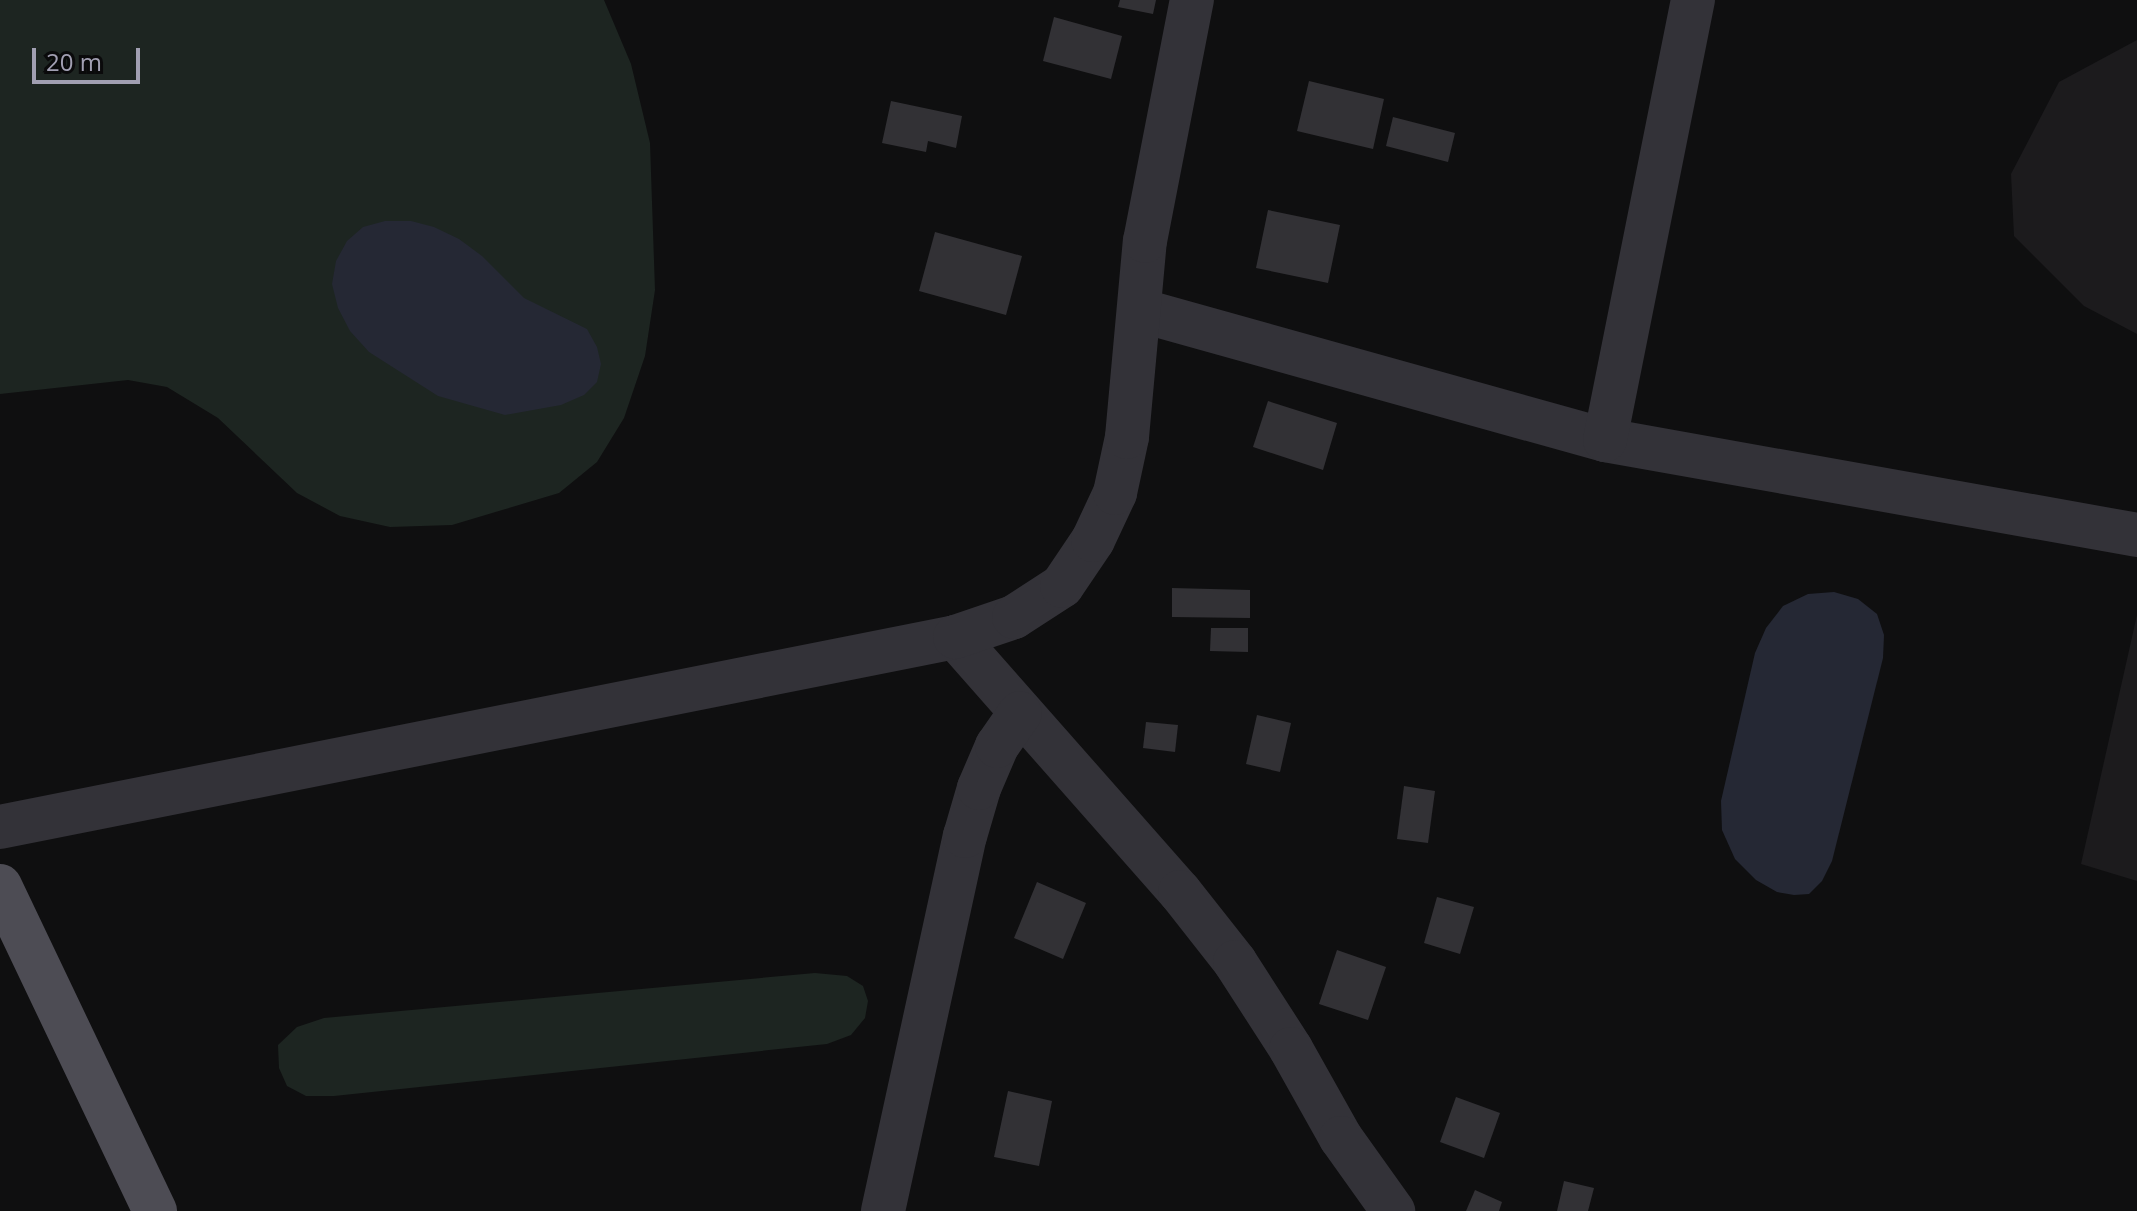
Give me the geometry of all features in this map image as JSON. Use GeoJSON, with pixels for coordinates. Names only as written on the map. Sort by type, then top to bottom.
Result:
{"type":"FeatureCollection","features":[{"type":"Feature","properties":{"kind":"main road"},"geometry":{"type":"LineString","coordinates":[[0,886],[155,1211]]}},
{"type":"Feature","properties":{"kind":"street"},"geometry":{"type":"LineString","coordinates":[[0,827],[955,637],[1014,617],[1062,586],[1093,540],[1115,493],[1127,437],[1158,161],[1192,0]]}},
{"type":"Feature","properties":{"kind":"street"},"geometry":{"type":"LineString","coordinates":[[1605,440],[1693,0]]}},
{"type":"Feature","properties":{"kind":"street"},"geometry":{"type":"LineString","coordinates":[[1139,310],[1605,440],[2137,535]]}},
{"type":"Feature","properties":{"kind":"street"},"geometry":{"type":"LineString","coordinates":[[955,637],[1180,892],[1235,962],[1291,1049],[1341,1138],[1393,1211]]}},
{"type":"Feature","properties":{"kind":"street"},"geometry":{"type":"LineString","coordinates":[[883,1211],[968,824],[997,746],[1020,713]]}},
{"type":"Feature","properties":{"kind":"shaded area"},"geometry":{"type":"Polygon","coordinates":[[[0,0],[604,0],[631,64],[650,143],[655,290],[645,356],[624,418],[597,462],[559,493],[452,525],[390,527],[340,516],[297,493],[218,418],[167,387],[128,380],[0,394],[0,0]]]}},
{"type":"Feature","properties":{"kind":"shaded area"},"geometry":{"type":"Polygon","coordinates":[[[2137,40],[2137,334],[2084,306],[2014,236],[2011,174],[2059,82],[2137,40]]]}},
{"type":"Feature","properties":{"kind":"shaded area"},"geometry":{"type":"Polygon","coordinates":[[[2137,615],[2137,881],[2081,864],[2137,615]]]}},
{"type":"Feature","properties":{"kind":"shaded area"},"geometry":{"type":"Polygon","coordinates":[[[815,973],[847,976],[863,986],[868,1001],[865,1018],[851,1035],[827,1044],[334,1096],[306,1096],[287,1086],[279,1068],[278,1045],[297,1027],[324,1018],[815,973]]]}},
{"type":"Feature","properties":{"kind":"water"},"geometry":{"type":"Polygon","coordinates":[[[385,221],[411,221],[434,227],[459,239],[482,256],[524,298],[587,329],[597,347],[601,364],[597,382],[584,395],[561,405],[505,415],[438,396],[369,352],[350,331],[338,308],[332,284],[336,261],[347,241],[363,227],[385,221]]]}},
{"type":"Feature","properties":{"kind":"water"},"geometry":{"type":"Polygon","coordinates":[[[1834,592],[1858,599],[1877,614],[1884,635],[1883,658],[1832,861],[1822,881],[1809,894],[1794,895],[1777,892],[1756,880],[1735,859],[1722,830],[1721,801],[1755,653],[1766,628],[1783,606],[1808,594],[1834,592]]]}},
{"type":"Feature","properties":{"kind":"building"},"geometry":{"type":"Polygon","coordinates":[[[1120,0],[1156,0],[1153,14],[1118,7],[1120,0]]]}},
{"type":"Feature","properties":{"kind":"building"},"geometry":{"type":"Polygon","coordinates":[[[1054,17],[1122,36],[1111,79],[1043,61],[1054,17]]]}},
{"type":"Feature","properties":{"kind":"building"},"geometry":{"type":"Polygon","coordinates":[[[1309,81],[1384,99],[1373,149],[1297,131],[1309,81]]]}},
{"type":"Feature","properties":{"kind":"building"},"geometry":{"type":"Polygon","coordinates":[[[891,101],[962,116],[956,148],[928,141],[926,152],[882,143],[891,101]]]}},
{"type":"Feature","properties":{"kind":"building"},"geometry":{"type":"Polygon","coordinates":[[[1393,117],[1455,133],[1448,162],[1386,146],[1393,117]]]}},
{"type":"Feature","properties":{"kind":"building"},"geometry":{"type":"Polygon","coordinates":[[[1268,210],[1340,225],[1328,283],[1256,268],[1268,210]]]}},
{"type":"Feature","properties":{"kind":"building"},"geometry":{"type":"Polygon","coordinates":[[[935,232],[1022,256],[1006,315],[919,291],[935,232]]]}},
{"type":"Feature","properties":{"kind":"building"},"geometry":{"type":"Polygon","coordinates":[[[1268,401],[1337,423],[1323,470],[1253,447],[1268,401]]]}},
{"type":"Feature","properties":{"kind":"building"},"geometry":{"type":"Polygon","coordinates":[[[1172,588],[1250,590],[1250,618],[1172,617],[1172,588]]]}},
{"type":"Feature","properties":{"kind":"building"},"geometry":{"type":"Polygon","coordinates":[[[1211,628],[1248,628],[1248,652],[1210,651],[1211,628]]]}},
{"type":"Feature","properties":{"kind":"building"},"geometry":{"type":"Polygon","coordinates":[[[1257,715],[1291,723],[1280,772],[1246,764],[1257,715]]]}},
{"type":"Feature","properties":{"kind":"building"},"geometry":{"type":"Polygon","coordinates":[[[1146,722],[1178,725],[1175,752],[1143,748],[1146,722]]]}},
{"type":"Feature","properties":{"kind":"building"},"geometry":{"type":"Polygon","coordinates":[[[1404,786],[1435,791],[1428,843],[1397,839],[1404,786]]]}},
{"type":"Feature","properties":{"kind":"building"},"geometry":{"type":"Polygon","coordinates":[[[1037,882],[1086,903],[1063,959],[1014,938],[1037,882]]]}},
{"type":"Feature","properties":{"kind":"building"},"geometry":{"type":"Polygon","coordinates":[[[1437,897],[1474,907],[1460,954],[1424,943],[1437,897]]]}},
{"type":"Feature","properties":{"kind":"building"},"geometry":{"type":"Polygon","coordinates":[[[1337,950],[1386,967],[1368,1020],[1319,1004],[1337,950]]]}},
{"type":"Feature","properties":{"kind":"building"},"geometry":{"type":"Polygon","coordinates":[[[1008,1091],[1052,1101],[1039,1166],[994,1157],[1008,1091]]]}},
{"type":"Feature","properties":{"kind":"building"},"geometry":{"type":"Polygon","coordinates":[[[1456,1097],[1500,1113],[1484,1158],[1440,1142],[1456,1097]]]}},
{"type":"Feature","properties":{"kind":"building"},"geometry":{"type":"Polygon","coordinates":[[[1564,1181],[1594,1188],[1588,1211],[1557,1211],[1564,1181]]]}},
{"type":"Feature","properties":{"kind":"building"},"geometry":{"type":"Polygon","coordinates":[[[1475,1190],[1502,1202],[1499,1211],[1466,1211],[1475,1190]]]}}]}
